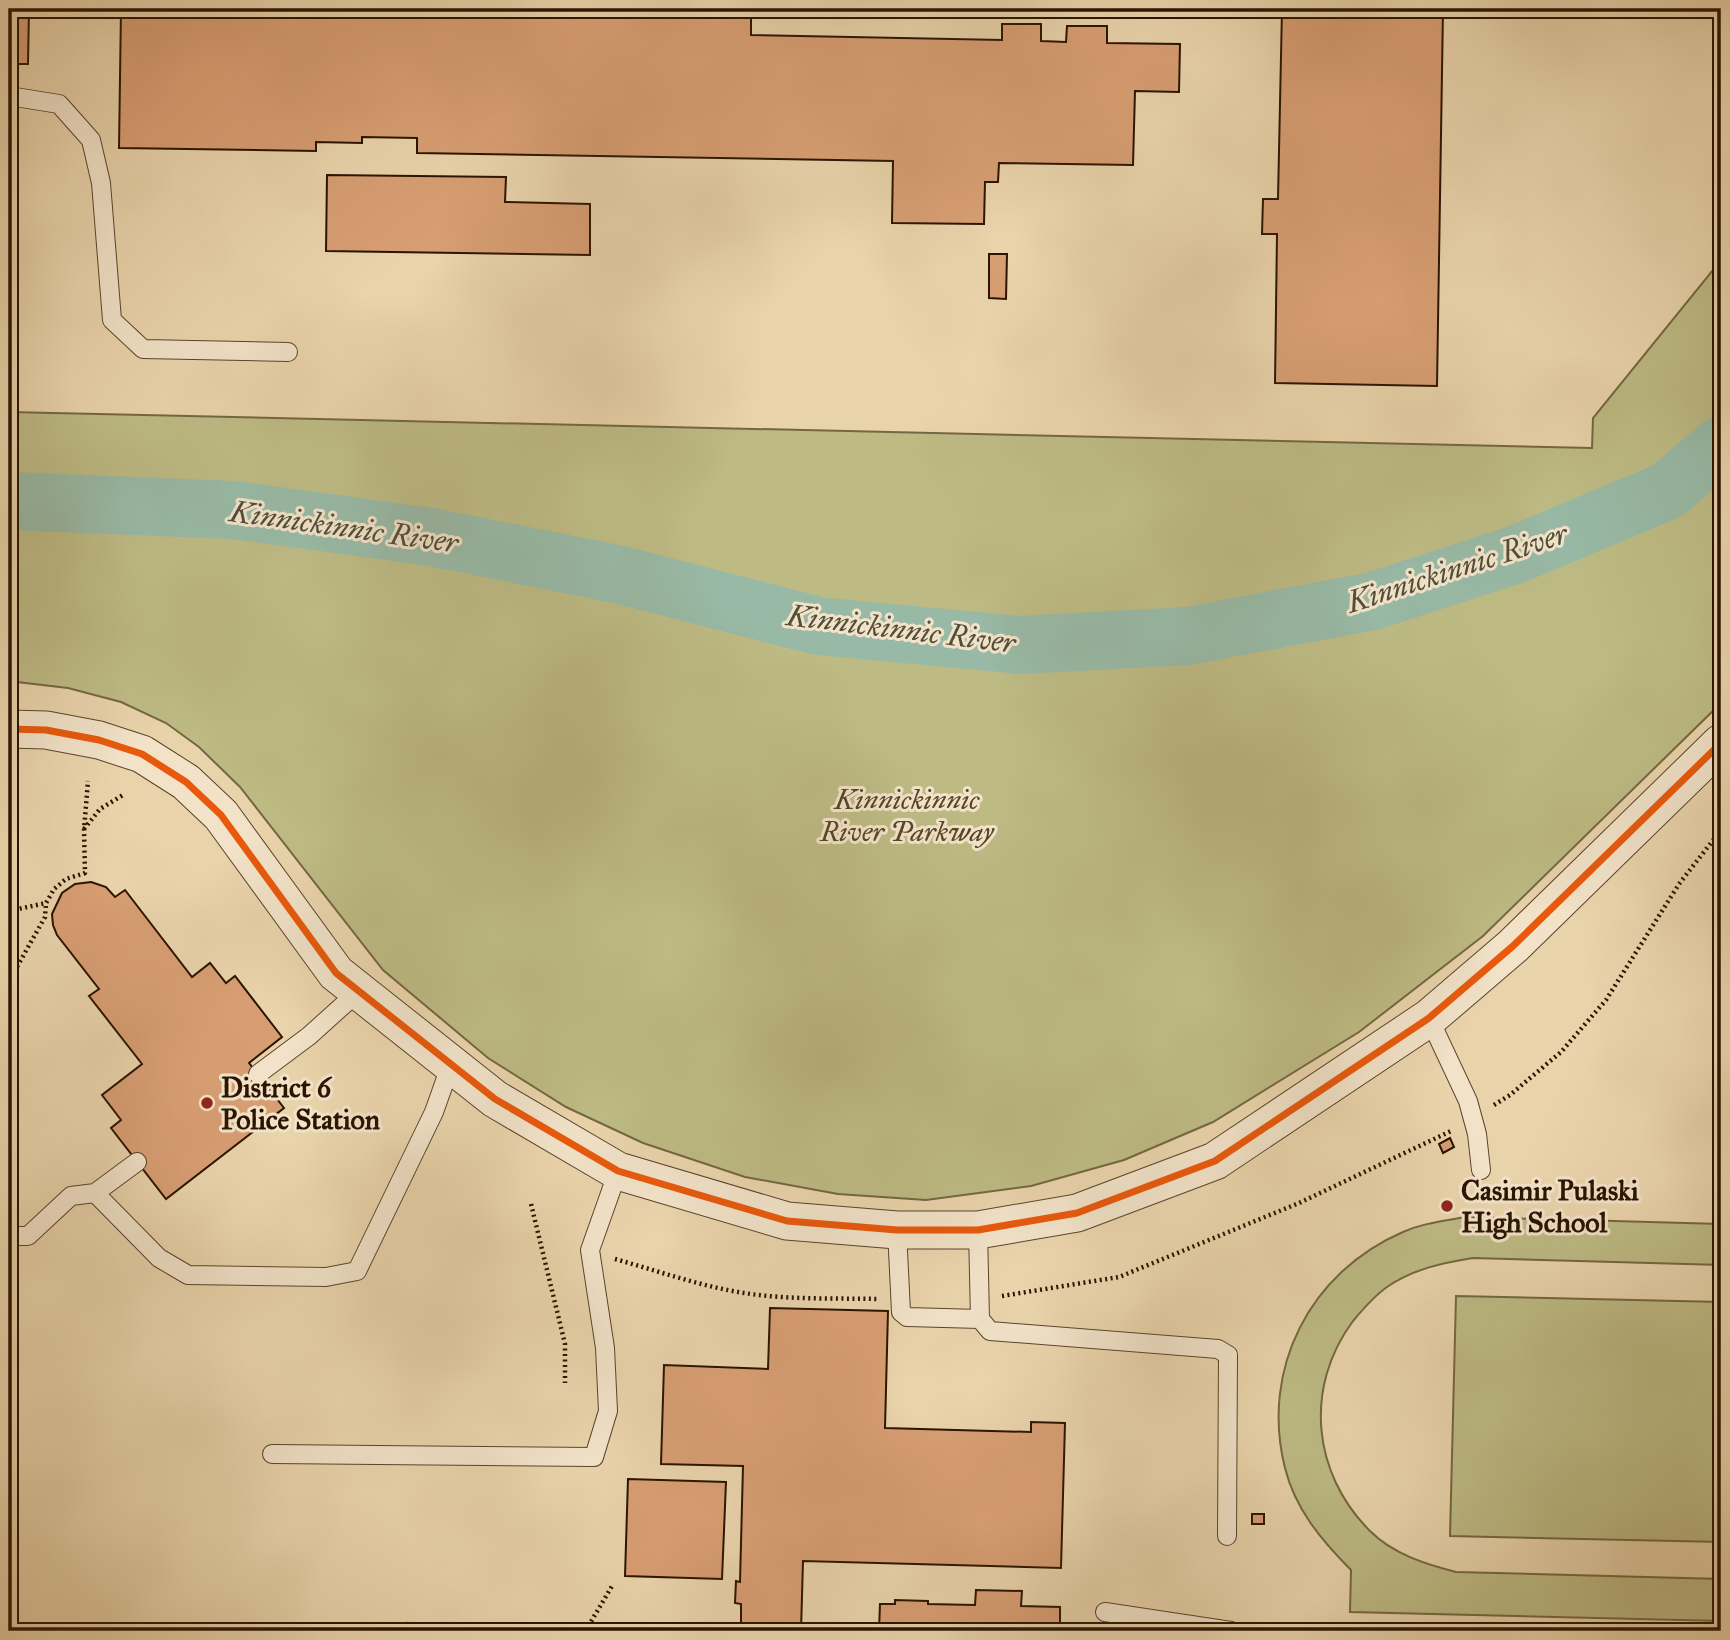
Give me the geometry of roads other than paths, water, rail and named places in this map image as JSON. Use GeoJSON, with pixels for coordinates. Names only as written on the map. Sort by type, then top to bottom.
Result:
{"type":"FeatureCollection","features":[{"type":"Feature","properties":{"kind":"street"},"geometry":{"type":"LineString","coordinates":[[9,729],[46,730],[99,740],[142,754],[186,782],[221,815],[336,973],[495,1099],[618,1171],[787,1221],[897,1230],[978,1230],[1077,1213],[1215,1161],[1429,1018],[1513,947],[1721,744]]}},
{"type":"Feature","properties":{"kind":"lane"},"geometry":{"type":"LineString","coordinates":[[9,96],[59,104],[91,140],[101,183],[112,320],[143,349],[288,352]]}},
{"type":"Feature","properties":{"kind":"lane"},"geometry":{"type":"LineString","coordinates":[[258,1074],[309,1036],[359,991]]}},
{"type":"Feature","properties":{"kind":"lane"},"geometry":{"type":"LineString","coordinates":[[1429,1018],[1468,1101],[1477,1134],[1481,1170]]}},
{"type":"Feature","properties":{"kind":"lane"},"geometry":{"type":"LineString","coordinates":[[95,1193],[159,1258],[188,1275],[326,1277],[357,1271],[434,1112],[452,1064]]}},
{"type":"Feature","properties":{"kind":"lane"},"geometry":{"type":"LineString","coordinates":[[9,1236],[28,1236],[71,1196],[95,1193],[137,1162]]}},
{"type":"Feature","properties":{"kind":"lane"},"geometry":{"type":"LineString","coordinates":[[272,1454],[594,1457],[608,1411],[605,1348],[590,1250],[618,1171]]}},
{"type":"Feature","properties":{"kind":"lane"},"geometry":{"type":"LineString","coordinates":[[897,1230],[901,1312],[907,1317],[979,1319]]}},
{"type":"Feature","properties":{"kind":"lane"},"geometry":{"type":"LineString","coordinates":[[978,1230],[979,1319],[990,1331],[1218,1349],[1228,1355],[1227,1536]]}},
{"type":"Feature","properties":{"kind":"lane"},"geometry":{"type":"LineString","coordinates":[[1105,1612],[1231,1631]]}},
{"type":"Feature","properties":{"kind":"waterway","name":"Kinnickinnic River"},"geometry":{"type":"LineString","coordinates":[[9,501],[234,510],[431,537],[621,575],[818,626],[1020,645],[1188,636],[1373,601],[1517,554],[1667,491],[1721,445]]}},
{"type":"Feature","properties":{"kind":"place","name":"District 6 Police Station"},"geometry":{"type":"Point","coordinates":[207,1103]}},
{"type":"Feature","properties":{"kind":"place","name":"Casimir Pulaski High School"},"geometry":{"type":"Point","coordinates":[1447,1206]}},
{"type":"Feature","properties":{"kind":"park label","name":"Kinnickinnic River Parkway"},"geometry":{"type":"Point","coordinates":[907,815]}}]}
